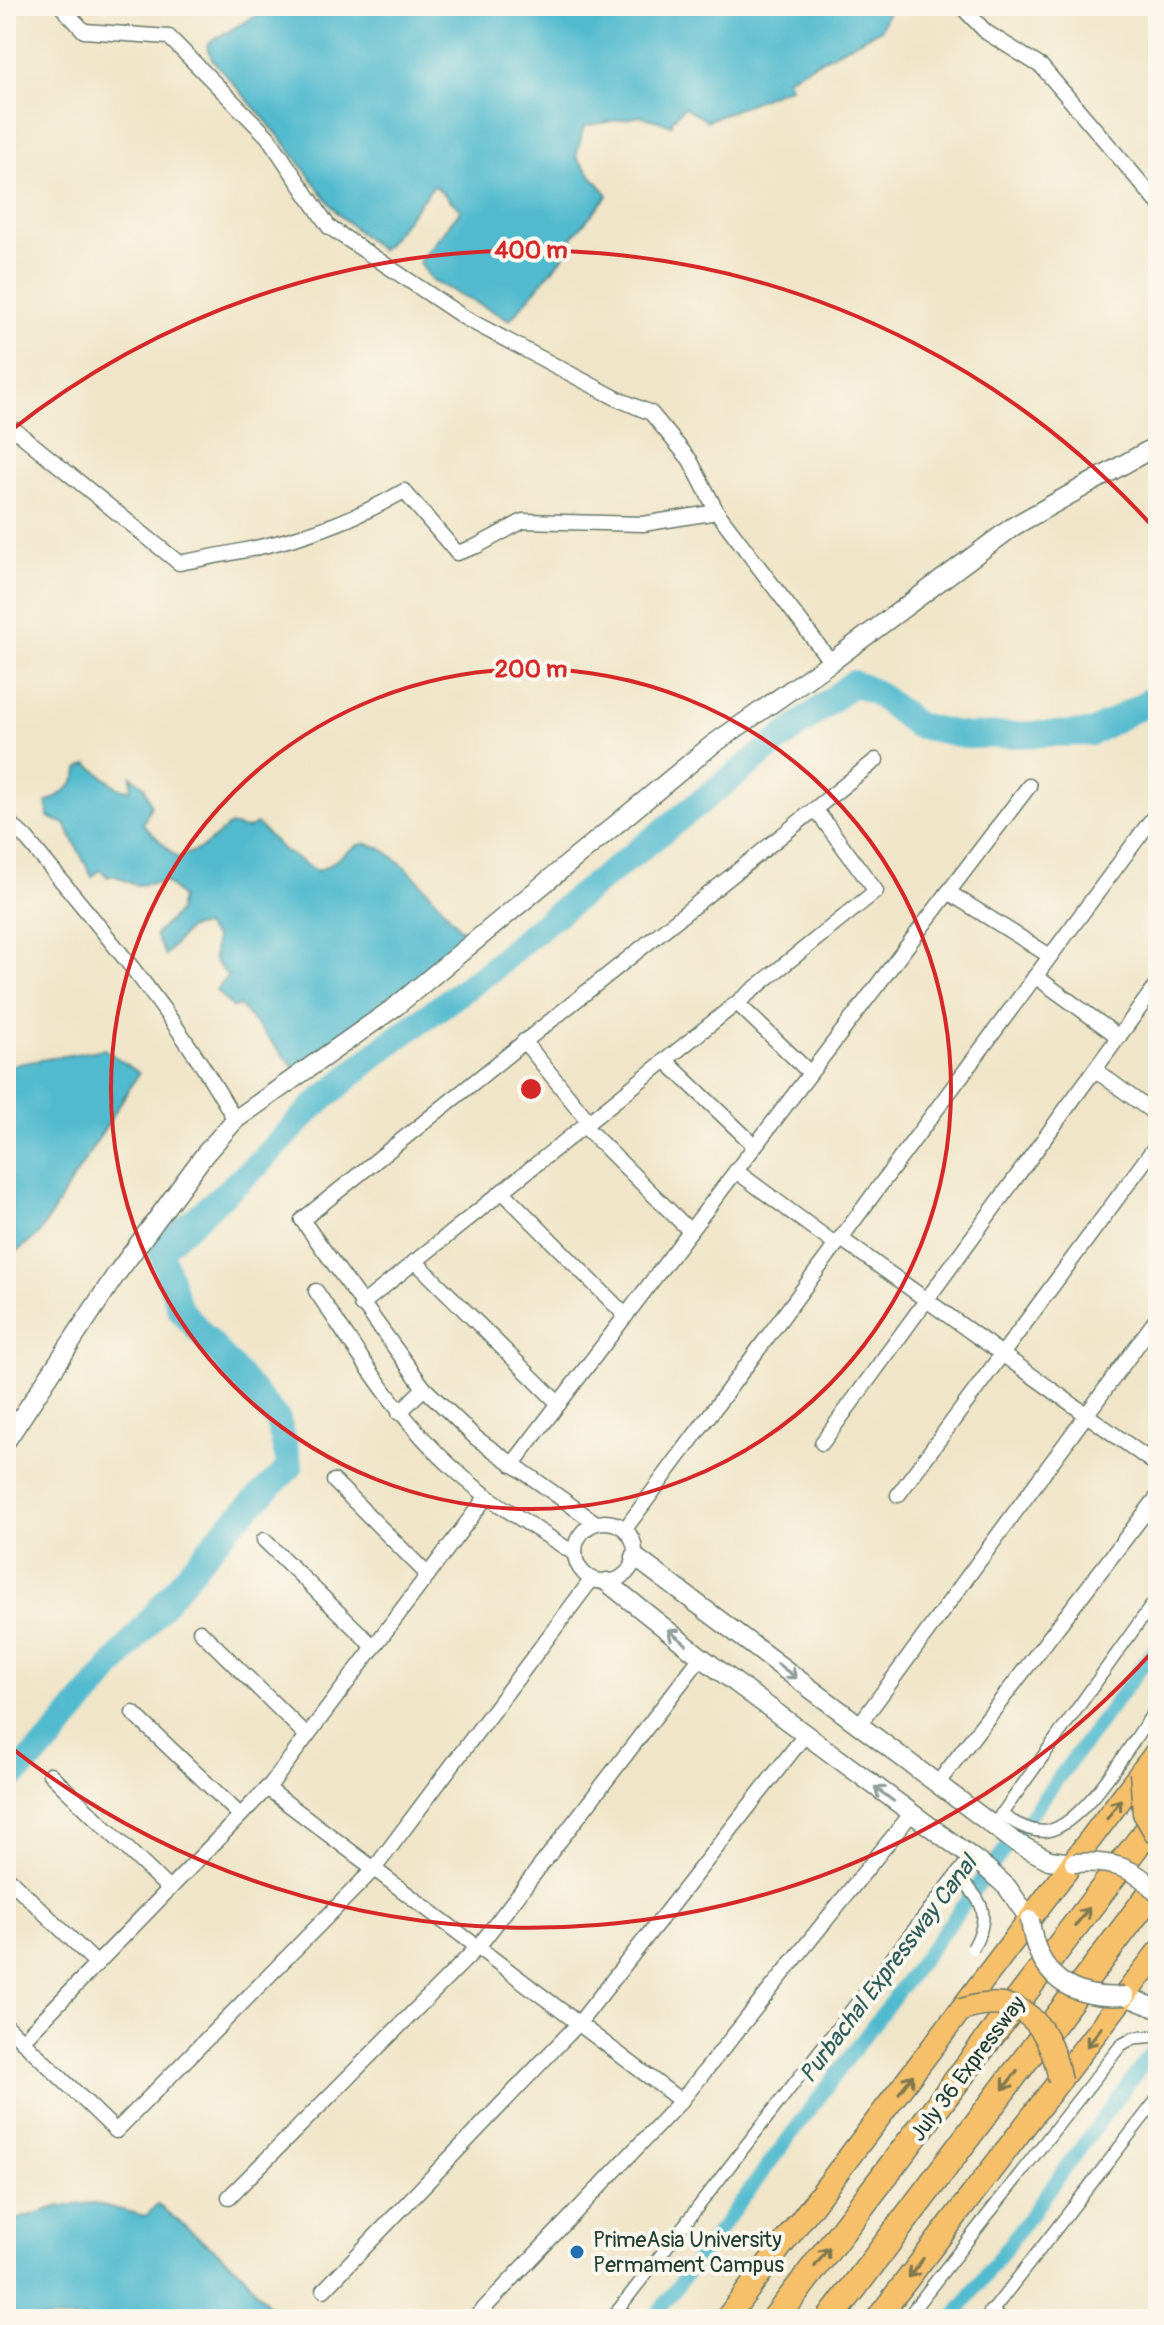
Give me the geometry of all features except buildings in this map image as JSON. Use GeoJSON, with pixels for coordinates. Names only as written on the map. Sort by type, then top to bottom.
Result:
{"type":"FeatureCollection","features":[{"type":"Feature","properties":{"kind":"highway","name":"July 36 Expressway"},"geometry":{"type":"LineString","coordinates":[[775,2319],[1158,1817]]}},
{"type":"Feature","properties":{"kind":"highway","name":"July 36 Expressway"},"geometry":{"type":"LineString","coordinates":[[830,2319],[1158,1884]]}},
{"type":"Feature","properties":{"kind":"main road"},"geometry":{"type":"LineString","coordinates":[[726,2319],[1158,1750]]}},
{"type":"Feature","properties":{"kind":"main road"},"geometry":{"type":"LineString","coordinates":[[1141,1772],[1144,1813],[1158,1837]]}},
{"type":"Feature","properties":{"kind":"main road"},"geometry":{"type":"LineString","coordinates":[[877,2319],[1158,1952]]}},
{"type":"Feature","properties":{"kind":"main road"},"geometry":{"type":"LineString","coordinates":[[962,2010],[998,2003],[1028,2014],[1051,2045],[1060,2081]]}},
{"type":"Feature","properties":{"kind":"street"},"geometry":{"type":"LineString","coordinates":[[61,6],[84,31],[169,37],[268,137],[329,227],[465,318],[618,399],[651,413],[690,460],[717,512],[831,662]]}},
{"type":"Feature","properties":{"kind":"street"},"geometry":{"type":"LineString","coordinates":[[961,6],[986,32],[1042,67],[1158,203]]}},
{"type":"Feature","properties":{"kind":"street"},"geometry":{"type":"LineString","coordinates":[[6,427],[15,430],[179,563],[282,544],[326,531],[404,491],[457,553],[477,546],[523,521],[643,524],[717,512]]}},
{"type":"Feature","properties":{"kind":"street"},"geometry":{"type":"LineString","coordinates":[[6,1441],[115,1276],[205,1154],[235,1120],[395,1007],[712,745],[831,662],[1014,526],[1158,445]]}},
{"type":"Feature","properties":{"kind":"street"},"geometry":{"type":"LineString","coordinates":[[596,1523],[476,1438],[424,1388],[302,1220],[876,760]]}},
{"type":"Feature","properties":{"kind":"street"},"geometry":{"type":"LineString","coordinates":[[512,1465],[1029,786]]}},
{"type":"Feature","properties":{"kind":"street"},"geometry":{"type":"LineString","coordinates":[[361,1305],[876,891],[815,809]]}},
{"type":"Feature","properties":{"kind":"street"},"geometry":{"type":"LineString","coordinates":[[625,1529],[1158,811]]}},
{"type":"Feature","properties":{"kind":"street"},"geometry":{"type":"LineString","coordinates":[[6,820],[25,837],[146,981],[207,1070],[235,1120]]}},
{"type":"Feature","properties":{"kind":"street"},"geometry":{"type":"LineString","coordinates":[[948,892],[1050,956]]}},
{"type":"Feature","properties":{"kind":"street"},"geometry":{"type":"LineString","coordinates":[[1035,976],[1119,1037]]}},
{"type":"Feature","properties":{"kind":"street"},"geometry":{"type":"LineString","coordinates":[[822,1443],[1119,1037],[1153,1000],[1158,983]]}},
{"type":"Feature","properties":{"kind":"street"},"geometry":{"type":"LineString","coordinates":[[737,1003],[810,1073]]}},
{"type":"Feature","properties":{"kind":"street"},"geometry":{"type":"LineString","coordinates":[[524,1041],[586,1124],[690,1231]]}},
{"type":"Feature","properties":{"kind":"street"},"geometry":{"type":"LineString","coordinates":[[665,1060],[755,1146]]}},
{"type":"Feature","properties":{"kind":"street"},"geometry":{"type":"LineString","coordinates":[[1095,1070],[1158,1116]]}},
{"type":"Feature","properties":{"kind":"street"},"geometry":{"type":"LineString","coordinates":[[898,1495],[1158,1143]]}},
{"type":"Feature","properties":{"kind":"street"},"geometry":{"type":"LineString","coordinates":[[736,1171],[926,1300],[1158,1466]]}},
{"type":"Feature","properties":{"kind":"street"},"geometry":{"type":"LineString","coordinates":[[502,1191],[626,1316]]}},
{"type":"Feature","properties":{"kind":"street"},"geometry":{"type":"LineString","coordinates":[[415,1261],[559,1404]]}},
{"type":"Feature","properties":{"kind":"street"},"geometry":{"type":"LineString","coordinates":[[316,1291],[399,1413],[454,1470],[487,1496],[575,1554]]}},
{"type":"Feature","properties":{"kind":"street"},"geometry":{"type":"LineString","coordinates":[[859,1725],[1158,1317]]}},
{"type":"Feature","properties":{"kind":"street"},"geometry":{"type":"LineString","coordinates":[[399,1413],[424,1388]]}},
{"type":"Feature","properties":{"kind":"street"},"geometry":{"type":"LineString","coordinates":[[334,1481],[428,1575]]}},
{"type":"Feature","properties":{"kind":"street"},"geometry":{"type":"LineString","coordinates":[[22,2041],[267,1788],[487,1496]]}},
{"type":"Feature","properties":{"kind":"street"},"geometry":{"type":"LineString","coordinates":[[937,1784],[1158,1496]]}},
{"type":"Feature","properties":{"kind":"street"},"geometry":{"type":"LineString","coordinates":[[6,2025],[116,2131],[374,1869],[600,1580],[622,1577],[635,1557],[634,1542],[625,1529],[611,1522],[596,1523],[578,1539],[575,1554],[580,1569],[600,1580],[1007,1887],[1030,1920],[1038,1953],[1052,1975],[1095,1996],[1125,1996],[1158,2009]]}},
{"type":"Feature","properties":{"kind":"street"},"geometry":{"type":"LineString","coordinates":[[264,1540],[374,1647]]}},
{"type":"Feature","properties":{"kind":"street"},"geometry":{"type":"LineString","coordinates":[[635,1557],[937,1784],[997,1820],[1049,1860],[1100,1862],[1127,1868],[1158,1894]]}},
{"type":"Feature","properties":{"kind":"street"},"geometry":{"type":"LineString","coordinates":[[997,1820],[1158,1596]]}},
{"type":"Feature","properties":{"kind":"street"},"geometry":{"type":"LineString","coordinates":[[200,1631],[307,1736]]}},
{"type":"Feature","properties":{"kind":"street"},"geometry":{"type":"LineString","coordinates":[[229,2197],[478,1947],[701,1657]]}},
{"type":"Feature","properties":{"kind":"street"},"geometry":{"type":"LineString","coordinates":[[997,1820],[1045,1831],[1064,1825],[1085,1805],[1158,1706]]}},
{"type":"Feature","properties":{"kind":"street"},"geometry":{"type":"LineString","coordinates":[[133,1713],[240,1815]]}},
{"type":"Feature","properties":{"kind":"street"},"geometry":{"type":"LineString","coordinates":[[324,2290],[579,2023],[805,1735]]}},
{"type":"Feature","properties":{"kind":"street"},"geometry":{"type":"LineString","coordinates":[[50,1774],[169,1889]]}},
{"type":"Feature","properties":{"kind":"street"},"geometry":{"type":"LineString","coordinates":[[267,1788],[681,2101]]}},
{"type":"Feature","properties":{"kind":"street"},"geometry":{"type":"LineString","coordinates":[[474,2319],[681,2101],[911,1814]]}},
{"type":"Feature","properties":{"kind":"street"},"geometry":{"type":"LineString","coordinates":[[611,2319],[969,1858]]}},
{"type":"Feature","properties":{"kind":"street"},"geometry":{"type":"LineString","coordinates":[[956,1875],[971,1889],[984,1909],[985,1927],[973,1948]]}},
{"type":"Feature","properties":{"kind":"street"},"geometry":{"type":"LineString","coordinates":[[6,1876],[97,1964]]}},
{"type":"Feature","properties":{"kind":"street"},"geometry":{"type":"LineString","coordinates":[[906,2319],[1121,2045],[1134,2038],[1158,2036]]}},
{"type":"Feature","properties":{"kind":"street"},"geometry":{"type":"LineString","coordinates":[[992,2317],[1158,2098]]}},
{"type":"Feature","properties":{"kind":"water"},"geometry":{"type":"Polygon","coordinates":[[[274,6],[890,6],[881,29],[787,78],[790,87],[707,121],[684,107],[672,120],[672,125],[641,116],[584,126],[576,157],[608,195],[573,236],[569,250],[510,320],[431,280],[419,262],[461,210],[434,185],[381,251],[338,214],[280,137],[212,59],[207,46],[212,40],[274,6]]]}},
{"type":"Feature","properties":{"kind":"water"},"geometry":{"type":"Polygon","coordinates":[[[88,764],[118,788],[131,790],[131,776],[144,786],[151,805],[143,824],[177,858],[202,848],[230,825],[247,829],[257,824],[284,851],[317,871],[359,845],[371,845],[385,852],[418,880],[468,938],[298,1072],[240,1006],[232,1007],[216,990],[228,976],[214,960],[215,938],[203,926],[189,928],[165,955],[155,935],[178,912],[181,897],[166,882],[135,885],[113,875],[108,877],[100,870],[92,877],[65,824],[48,817],[47,802],[67,789],[75,780],[78,769],[88,764]]]}},
{"type":"Feature","properties":{"kind":"water"},"geometry":{"type":"Polygon","coordinates":[[[104,1049],[139,1073],[39,1234],[6,1260],[6,1066],[104,1049]]]}},
{"type":"Feature","properties":{"kind":"water"},"geometry":{"type":"Polygon","coordinates":[[[93,2203],[145,2216],[158,2205],[238,2268],[279,2319],[6,2319],[6,2223],[60,2206],[93,2203]]]}},
{"type":"Feature","properties":{"kind":"waterway"},"geometry":{"type":"LineString","coordinates":[[6,1783],[52,1739],[223,1532],[290,1467],[278,1420],[180,1309],[160,1250],[256,1166],[313,1107],[382,1049],[491,970],[531,934],[853,683],[875,692],[916,725],[967,736],[1092,733],[1158,696]]}},
{"type":"Feature","properties":{"kind":"waterway","name":"Purbachal Expressway Canal"},"geometry":{"type":"LineString","coordinates":[[653,2319],[1158,1645]]}},
{"type":"Feature","properties":{"kind":"waterway","name":"Purbachal Expressway Canal"},"geometry":{"type":"LineString","coordinates":[[953,2319],[1158,2044]]}},
{"type":"Feature","properties":{"kind":"place","name":"PrimeAsia University Permament Campus"},"geometry":{"type":"Point","coordinates":[577,2252]}}]}
